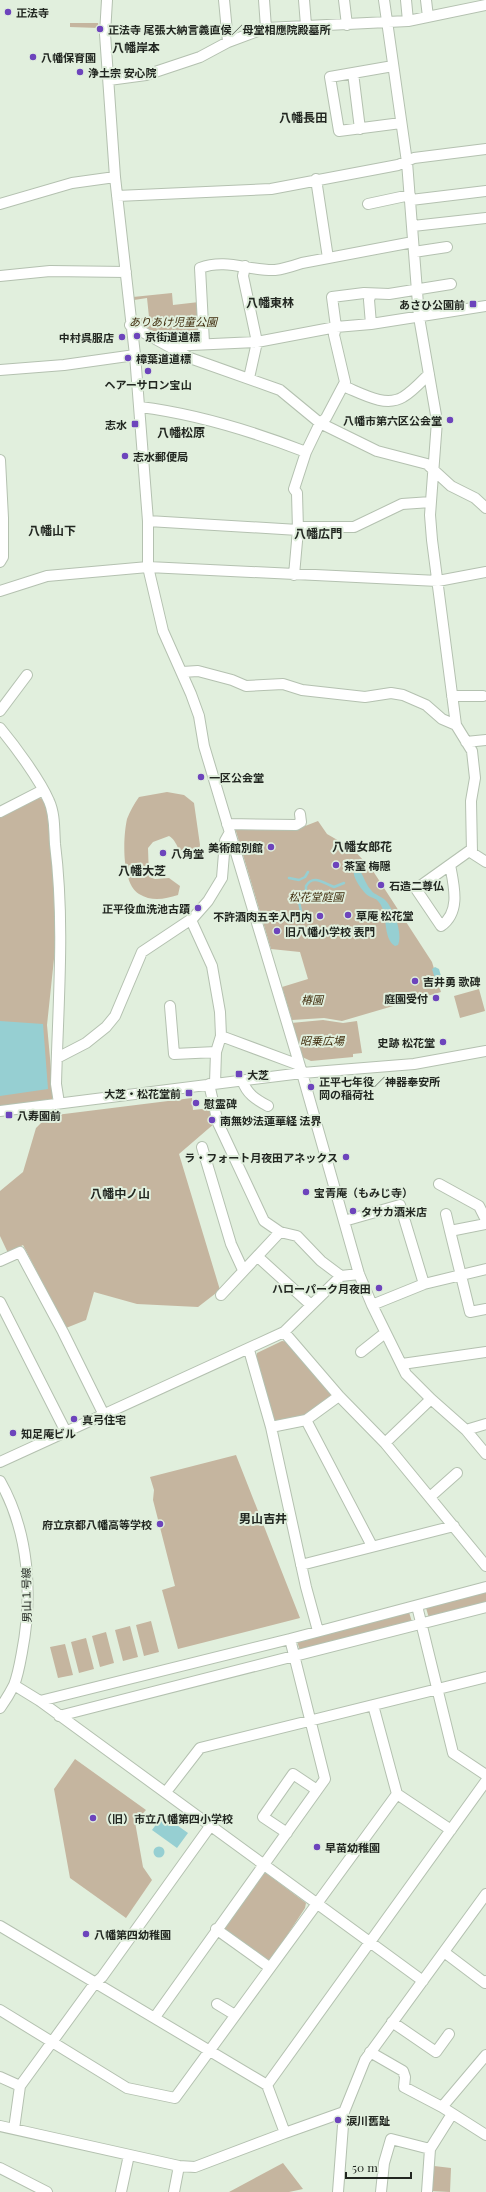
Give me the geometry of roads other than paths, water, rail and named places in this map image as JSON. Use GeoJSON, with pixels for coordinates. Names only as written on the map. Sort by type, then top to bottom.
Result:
{"type":"FeatureCollection","features":[{"type":"Feature","properties":{"kind":"street"},"geometry":{"type":"LineString","coordinates":[[107,0],[105,34],[115,176],[140,407],[148,521],[148,567],[163,631],[182,672],[199,716],[204,746],[301,1069],[344,1221],[360,1274],[372,1305],[406,1374],[431,1399],[466,1430],[486,1454]]}},
{"type":"Feature","properties":{"kind":"street"},"geometry":{"type":"LineString","coordinates":[[224,0],[228,42]]}},
{"type":"Feature","properties":{"kind":"street"},"geometry":{"type":"LineString","coordinates":[[264,0],[266,28]]}},
{"type":"Feature","properties":{"kind":"street"},"geometry":{"type":"LineString","coordinates":[[304,0],[306,25]]}},
{"type":"Feature","properties":{"kind":"street"},"geometry":{"type":"LineString","coordinates":[[344,0],[347,25]]}},
{"type":"Feature","properties":{"kind":"street"},"geometry":{"type":"LineString","coordinates":[[384,0],[407,162],[419,317],[436,421],[431,502],[432,540],[456,725],[472,751],[475,778],[471,801],[472,853],[486,862]]}},
{"type":"Feature","properties":{"kind":"street"},"geometry":{"type":"LineString","coordinates":[[406,0],[408,21]]}},
{"type":"Feature","properties":{"kind":"street"},"geometry":{"type":"LineString","coordinates":[[426,0],[428,16]]}},
{"type":"Feature","properties":{"kind":"street"},"geometry":{"type":"LineString","coordinates":[[109,80],[146,75],[200,57],[228,42],[266,28],[408,21],[486,5]]}},
{"type":"Feature","properties":{"kind":"street"},"geometry":{"type":"LineString","coordinates":[[393,66],[330,77],[339,132],[401,123]]}},
{"type":"Feature","properties":{"kind":"street"},"geometry":{"type":"LineString","coordinates":[[353,73],[360,128]]}},
{"type":"Feature","properties":{"kind":"street"},"geometry":{"type":"LineString","coordinates":[[117,196],[271,189],[407,162],[414,158],[486,149]]}},
{"type":"Feature","properties":{"kind":"street"},"geometry":{"type":"LineString","coordinates":[[0,204],[72,183],[115,176]]}},
{"type":"Feature","properties":{"kind":"street"},"geometry":{"type":"LineString","coordinates":[[316,179],[328,258]]}},
{"type":"Feature","properties":{"kind":"street"},"geometry":{"type":"LineString","coordinates":[[368,204],[410,197],[486,191]]}},
{"type":"Feature","properties":{"kind":"street"},"geometry":{"type":"LineString","coordinates":[[412,226],[486,218]]}},
{"type":"Feature","properties":{"kind":"street"},"geometry":{"type":"LineString","coordinates":[[204,343],[200,268],[213,263],[273,270],[328,258],[413,247],[447,247]]}},
{"type":"Feature","properties":{"kind":"street"},"geometry":{"type":"LineString","coordinates":[[245,266],[243,276],[257,342],[249,378]]}},
{"type":"Feature","properties":{"kind":"street"},"geometry":{"type":"LineString","coordinates":[[0,276],[35,271],[126,272]]}},
{"type":"Feature","properties":{"kind":"street"},"geometry":{"type":"LineString","coordinates":[[294,575],[298,530],[297,493],[294,489],[306,452],[320,423],[326,418],[345,382],[334,335],[336,327],[332,297],[364,293],[371,294],[416,290],[451,284]]}},
{"type":"Feature","properties":{"kind":"street"},"geometry":{"type":"LineString","coordinates":[[371,294],[368,300],[371,324]]}},
{"type":"Feature","properties":{"kind":"street"},"geometry":{"type":"LineString","coordinates":[[170,346],[204,343],[257,342],[336,327],[371,324],[486,306]]}},
{"type":"Feature","properties":{"kind":"street"},"geometry":{"type":"LineString","coordinates":[[130,325],[190,358],[280,390],[320,423],[377,451],[427,464],[450,486],[475,498],[486,508]]}},
{"type":"Feature","properties":{"kind":"street"},"geometry":{"type":"LineString","coordinates":[[0,370],[64,365],[135,355]]}},
{"type":"Feature","properties":{"kind":"street"},"geometry":{"type":"LineString","coordinates":[[343,386],[380,400],[391,402],[402,397],[429,374]]}},
{"type":"Feature","properties":{"kind":"street"},"geometry":{"type":"LineString","coordinates":[[140,407],[180,412],[215,421],[306,452]]}},
{"type":"Feature","properties":{"kind":"street"},"geometry":{"type":"LineString","coordinates":[[0,460],[4,518],[2,557],[0,562]]}},
{"type":"Feature","properties":{"kind":"street"},"geometry":{"type":"LineString","coordinates":[[148,521],[298,530],[303,527],[354,527],[402,504],[431,502]]}},
{"type":"Feature","properties":{"kind":"street"},"geometry":{"type":"LineString","coordinates":[[0,592],[31,579],[47,576],[148,567],[438,581],[486,572]]}},
{"type":"Feature","properties":{"kind":"street"},"geometry":{"type":"LineString","coordinates":[[182,672],[198,671],[232,680],[246,686],[283,684],[302,690],[365,697],[391,693],[403,695],[426,705],[442,719],[456,725]]}},
{"type":"Feature","properties":{"kind":"street"},"geometry":{"type":"LineString","coordinates":[[0,711],[27,675]]}},
{"type":"Feature","properties":{"kind":"street"},"geometry":{"type":"LineString","coordinates":[[452,696],[483,696]]}},
{"type":"Feature","properties":{"kind":"street"},"geometry":{"type":"LineString","coordinates":[[0,728],[14,744],[43,790],[49,802],[53,818],[60,882],[56,1084],[59,1102]]}},
{"type":"Feature","properties":{"kind":"street"},"geometry":{"type":"LineString","coordinates":[[466,742],[486,740]]}},
{"type":"Feature","properties":{"kind":"street"},"geometry":{"type":"LineString","coordinates":[[0,812],[43,790]]}},
{"type":"Feature","properties":{"kind":"street"},"geometry":{"type":"LineString","coordinates":[[229,828],[296,825],[301,822],[300,814]]}},
{"type":"Feature","properties":{"kind":"street"},"geometry":{"type":"LineString","coordinates":[[57,1058],[86,1043],[106,1027],[115,1016],[142,952],[190,920],[208,901],[222,878],[225,841],[229,828]]}},
{"type":"Feature","properties":{"kind":"street"},"geometry":{"type":"LineString","coordinates":[[450,865],[454,883],[455,903],[449,920],[441,926],[416,889],[472,849]]}},
{"type":"Feature","properties":{"kind":"street"},"geometry":{"type":"LineString","coordinates":[[190,920],[212,966],[220,1012],[221,1036],[216,1052],[212,1084],[218,1124],[264,1221],[280,1232],[297,1236],[321,1260],[341,1276]]}},
{"type":"Feature","properties":{"kind":"street"},"geometry":{"type":"LineString","coordinates":[[170,1006],[174,1054],[216,1052]]}},
{"type":"Feature","properties":{"kind":"street"},"geometry":{"type":"LineString","coordinates":[[221,1036],[301,1069]]}},
{"type":"Feature","properties":{"kind":"street"},"geometry":{"type":"LineString","coordinates":[[0,1111],[59,1102],[242,1080],[301,1069],[414,1064],[486,1051]]}},
{"type":"Feature","properties":{"kind":"street"},"geometry":{"type":"LineString","coordinates":[[242,1080],[246,1091],[254,1098],[268,1106]]}},
{"type":"Feature","properties":{"kind":"street"},"geometry":{"type":"LineString","coordinates":[[202,1147],[231,1244],[243,1270]]}},
{"type":"Feature","properties":{"kind":"street"},"geometry":{"type":"LineString","coordinates":[[439,1184],[479,1206],[486,1220]]}},
{"type":"Feature","properties":{"kind":"street"},"geometry":{"type":"LineString","coordinates":[[344,1221],[400,1205],[424,1284]]}},
{"type":"Feature","properties":{"kind":"street"},"geometry":{"type":"LineString","coordinates":[[446,1214],[470,1312],[486,1309]]}},
{"type":"Feature","properties":{"kind":"street"},"geometry":{"type":"LineString","coordinates":[[450,1231],[486,1224]]}},
{"type":"Feature","properties":{"kind":"street"},"geometry":{"type":"LineString","coordinates":[[221,1295],[280,1232]]}},
{"type":"Feature","properties":{"kind":"street"},"geometry":{"type":"LineString","coordinates":[[0,1261],[20,1252],[63,1332],[104,1415]]}},
{"type":"Feature","properties":{"kind":"street"},"geometry":{"type":"LineString","coordinates":[[258,1257],[311,1305]]}},
{"type":"Feature","properties":{"kind":"street"},"geometry":{"type":"LineString","coordinates":[[372,1305],[424,1284],[486,1269]]}},
{"type":"Feature","properties":{"kind":"street"},"geometry":{"type":"LineString","coordinates":[[0,1462],[249,1350],[284,1332],[341,1276],[360,1274]]}},
{"type":"Feature","properties":{"kind":"street"},"geometry":{"type":"LineString","coordinates":[[0,1302],[66,1432]]}},
{"type":"Feature","properties":{"kind":"street"},"geometry":{"type":"LineString","coordinates":[[284,1332],[339,1396],[384,1442],[486,1566]]}},
{"type":"Feature","properties":{"kind":"street"},"geometry":{"type":"LineString","coordinates":[[361,1352],[385,1333]]}},
{"type":"Feature","properties":{"kind":"street"},"geometry":{"type":"LineString","coordinates":[[249,1350],[271,1427],[301,1565],[318,1631]]}},
{"type":"Feature","properties":{"kind":"street"},"geometry":{"type":"LineString","coordinates":[[402,1364],[486,1352]]}},
{"type":"Feature","properties":{"kind":"street"},"geometry":{"type":"LineString","coordinates":[[271,1427],[306,1420],[339,1396]]}},
{"type":"Feature","properties":{"kind":"street"},"geometry":{"type":"LineString","coordinates":[[384,1442],[431,1399]]}},
{"type":"Feature","properties":{"kind":"street"},"geometry":{"type":"LineString","coordinates":[[306,1420],[372,1546]]}},
{"type":"Feature","properties":{"kind":"street"},"geometry":{"type":"LineString","coordinates":[[466,1430],[486,1424]]}},
{"type":"Feature","properties":{"kind":"street"},"geometry":{"type":"LineString","coordinates":[[430,1497],[457,1472]]}},
{"type":"Feature","properties":{"kind":"street","name":"男山１号線"},"geometry":{"type":"LineString","coordinates":[[0,1481],[9,1496],[20,1530],[28,1574],[26,1629],[14,1685],[0,1708]]}},
{"type":"Feature","properties":{"kind":"street"},"geometry":{"type":"LineString","coordinates":[[301,1565],[454,1526]]}},
{"type":"Feature","properties":{"kind":"street"},"geometry":{"type":"LineString","coordinates":[[40,1701],[290,1639],[486,1587]]}},
{"type":"Feature","properties":{"kind":"street"},"geometry":{"type":"LineString","coordinates":[[417,1606],[453,1754],[486,1775]]}},
{"type":"Feature","properties":{"kind":"street"},"geometry":{"type":"LineString","coordinates":[[59,1716],[486,1606]]}},
{"type":"Feature","properties":{"kind":"street"},"geometry":{"type":"LineString","coordinates":[[155,2017],[216,1929],[264,1865],[325,1779],[290,1639]]}},
{"type":"Feature","properties":{"kind":"street"},"geometry":{"type":"LineString","coordinates":[[164,1671],[168,1688]]}},
{"type":"Feature","properties":{"kind":"street"},"geometry":{"type":"LineString","coordinates":[[166,1792],[200,1748],[486,1677]]}},
{"type":"Feature","properties":{"kind":"street"},"geometry":{"type":"LineString","coordinates":[[14,1685],[40,1701],[166,1792],[423,1981]]}},
{"type":"Feature","properties":{"kind":"street"},"geometry":{"type":"LineString","coordinates":[[373,1705],[397,1794],[450,1830]]}},
{"type":"Feature","properties":{"kind":"street"},"geometry":{"type":"LineString","coordinates":[[287,1833],[263,1817],[293,1774],[317,1790]]}},
{"type":"Feature","properties":{"kind":"street"},"geometry":{"type":"LineString","coordinates":[[267,2085],[486,1781]]}},
{"type":"Feature","properties":{"kind":"street"},"geometry":{"type":"LineString","coordinates":[[0,2010],[128,2088],[175,2098],[269,1967],[397,1794]]}},
{"type":"Feature","properties":{"kind":"street"},"geometry":{"type":"LineString","coordinates":[[14,2129],[20,2086],[53,2043],[95,1983],[102,1977],[211,1825]]}},
{"type":"Feature","properties":{"kind":"street"},"geometry":{"type":"LineString","coordinates":[[338,2192],[344,2112],[365,2060],[486,1894]]}},
{"type":"Feature","properties":{"kind":"street"},"geometry":{"type":"LineString","coordinates":[[0,1926],[267,2085],[285,2133]]}},
{"type":"Feature","properties":{"kind":"street"},"geometry":{"type":"LineString","coordinates":[[216,1929],[269,1967]]}},
{"type":"Feature","properties":{"kind":"street"},"geometry":{"type":"LineString","coordinates":[[444,1952],[486,1981]]}},
{"type":"Feature","properties":{"kind":"street"},"geometry":{"type":"LineString","coordinates":[[217,2004],[235,2015]]}},
{"type":"Feature","properties":{"kind":"street"},"geometry":{"type":"LineString","coordinates":[[392,2022],[436,2052],[449,2034]]}},
{"type":"Feature","properties":{"kind":"street"},"geometry":{"type":"LineString","coordinates":[[370,2052],[403,2071],[405,2077],[404,2087],[409,2091],[442,2107],[486,2135]]}},
{"type":"Feature","properties":{"kind":"street"},"geometry":{"type":"LineString","coordinates":[[442,2107],[485,2060]]}},
{"type":"Feature","properties":{"kind":"street"},"geometry":{"type":"LineString","coordinates":[[0,2076],[20,2086]]}},
{"type":"Feature","properties":{"kind":"street"},"geometry":{"type":"LineString","coordinates":[[0,2126],[179,2166],[195,2167],[344,2112]]}},
{"type":"Feature","properties":{"kind":"street"},"geometry":{"type":"LineString","coordinates":[[427,2192],[430,2149],[452,2114]]}},
{"type":"Feature","properties":{"kind":"street"},"geometry":{"type":"LineString","coordinates":[[381,2192],[384,2163],[391,2139],[430,2149]]}},
{"type":"Feature","properties":{"kind":"street"},"geometry":{"type":"LineString","coordinates":[[121,2192],[129,2155]]}},
{"type":"Feature","properties":{"kind":"street"},"geometry":{"type":"LineString","coordinates":[[174,2192],[179,2166]]}},
{"type":"Feature","properties":{"kind":"street"},"geometry":{"type":"LineString","coordinates":[[0,2168],[47,2192]]}},
{"type":"Feature","properties":{"kind":"water"},"geometry":{"type":"Polygon","coordinates":[[[354,871],[360,871],[372,892],[384,899],[389,905],[399,928],[398,945],[395,946],[388,937],[385,917],[381,905],[377,900],[367,895],[362,890],[356,880],[354,871]]]}},
{"type":"Feature","properties":{"kind":"water"},"geometry":{"type":"Polygon","coordinates":[[[435,967],[439,969],[443,983],[441,988],[437,985],[432,969],[435,967]]]}},
{"type":"Feature","properties":{"kind":"water"},"geometry":{"type":"Polygon","coordinates":[[[0,1021],[43,1024],[48,1089],[0,1096],[0,1021]]]}},
{"type":"Feature","properties":{"kind":"water"},"geometry":{"type":"Polygon","coordinates":[[[163,1815],[188,1833],[177,1848],[152,1830],[163,1815]]]}},
{"type":"Feature","properties":{"kind":"water"},"geometry":{"type":"Polygon","coordinates":[[[157,1847],[161,1847],[163,1848],[163,1856],[157,1857],[154,1854],[154,1850],[157,1847]]]}},
{"type":"Feature","properties":{"kind":"waterway"},"geometry":{"type":"LineString","coordinates":[[289,878],[299,880],[305,877],[308,872]]}},
{"type":"Feature","properties":{"kind":"waterway"},"geometry":{"type":"LineString","coordinates":[[301,911],[297,893],[306,891],[306,886],[309,882],[318,880],[334,887],[344,883]]}},
{"type":"Feature","properties":{"kind":"place","name":"正法寺"},"geometry":{"type":"Point","coordinates":[8,12]}},
{"type":"Feature","properties":{"kind":"place","name":"正法寺 尾張大納言義直侯／母堂相應院殿墓所"},"geometry":{"type":"Point","coordinates":[100,29]}},
{"type":"Feature","properties":{"kind":"place","name":"八幡保育園"},"geometry":{"type":"Point","coordinates":[33,57]}},
{"type":"Feature","properties":{"kind":"place","name":"浄土宗 安心院"},"geometry":{"type":"Point","coordinates":[80,72]}},
{"type":"Feature","properties":{"kind":"place","name":"あさひ公園前"},"geometry":{"type":"Point","coordinates":[473,304]}},
{"type":"Feature","properties":{"kind":"place","name":"京街道道標"},"geometry":{"type":"Point","coordinates":[137,336]}},
{"type":"Feature","properties":{"kind":"place","name":"中村呉服店"},"geometry":{"type":"Point","coordinates":[122,337]}},
{"type":"Feature","properties":{"kind":"place","name":"樟葉道道標"},"geometry":{"type":"Point","coordinates":[128,358]}},
{"type":"Feature","properties":{"kind":"place","name":"ヘアーサロン宝山"},"geometry":{"type":"Point","coordinates":[148,371]}},
{"type":"Feature","properties":{"kind":"place","name":"八幡市第六区公会堂"},"geometry":{"type":"Point","coordinates":[450,420]}},
{"type":"Feature","properties":{"kind":"place","name":"志水"},"geometry":{"type":"Point","coordinates":[135,424]}},
{"type":"Feature","properties":{"kind":"place","name":"志水郵便局"},"geometry":{"type":"Point","coordinates":[125,456]}},
{"type":"Feature","properties":{"kind":"place","name":"一区公会堂"},"geometry":{"type":"Point","coordinates":[201,777]}},
{"type":"Feature","properties":{"kind":"place","name":"美術館別館"},"geometry":{"type":"Point","coordinates":[271,847]}},
{"type":"Feature","properties":{"kind":"place","name":"八角堂"},"geometry":{"type":"Point","coordinates":[163,853]}},
{"type":"Feature","properties":{"kind":"place","name":"茶室 梅隠"},"geometry":{"type":"Point","coordinates":[336,865]}},
{"type":"Feature","properties":{"kind":"place","name":"石造二尊仏"},"geometry":{"type":"Point","coordinates":[381,885]}},
{"type":"Feature","properties":{"kind":"place","name":"正平役血洗池古蹟"},"geometry":{"type":"Point","coordinates":[198,908]}},
{"type":"Feature","properties":{"kind":"place","name":"草庵 松花堂"},"geometry":{"type":"Point","coordinates":[348,915]}},
{"type":"Feature","properties":{"kind":"place","name":"不許酒肉五辛入門内"},"geometry":{"type":"Point","coordinates":[320,916]}},
{"type":"Feature","properties":{"kind":"place","name":"旧八幡小学校 表門"},"geometry":{"type":"Point","coordinates":[277,931]}},
{"type":"Feature","properties":{"kind":"place","name":"吉井勇 歌碑"},"geometry":{"type":"Point","coordinates":[415,981]}},
{"type":"Feature","properties":{"kind":"place","name":"庭園受付"},"geometry":{"type":"Point","coordinates":[436,998]}},
{"type":"Feature","properties":{"kind":"place","name":"史跡 松花堂"},"geometry":{"type":"Point","coordinates":[443,1042]}},
{"type":"Feature","properties":{"kind":"place","name":"大芝"},"geometry":{"type":"Point","coordinates":[239,1074]}},
{"type":"Feature","properties":{"kind":"place","name":"正平七年役／神器奉安所 岡の稲荷社"},"geometry":{"type":"Point","coordinates":[311,1087]}},
{"type":"Feature","properties":{"kind":"place","name":"大芝・松花堂前"},"geometry":{"type":"Point","coordinates":[189,1093]}},
{"type":"Feature","properties":{"kind":"place","name":"慰霊碑"},"geometry":{"type":"Point","coordinates":[196,1103]}},
{"type":"Feature","properties":{"kind":"place","name":"八寿園前"},"geometry":{"type":"Point","coordinates":[9,1115]}},
{"type":"Feature","properties":{"kind":"place","name":"南無妙法蓮華経 法界"},"geometry":{"type":"Point","coordinates":[212,1120]}},
{"type":"Feature","properties":{"kind":"place","name":"ラ・フォート月夜田アネックス"},"geometry":{"type":"Point","coordinates":[346,1157]}},
{"type":"Feature","properties":{"kind":"place","name":"宝青庵（もみじ寺）"},"geometry":{"type":"Point","coordinates":[306,1192]}},
{"type":"Feature","properties":{"kind":"place","name":"タサカ酒米店"},"geometry":{"type":"Point","coordinates":[353,1211]}},
{"type":"Feature","properties":{"kind":"place","name":"ハローパーク月夜田"},"geometry":{"type":"Point","coordinates":[379,1288]}},
{"type":"Feature","properties":{"kind":"place","name":"真弓住宅"},"geometry":{"type":"Point","coordinates":[74,1419]}},
{"type":"Feature","properties":{"kind":"place","name":"知足庵ビル"},"geometry":{"type":"Point","coordinates":[13,1433]}},
{"type":"Feature","properties":{"kind":"place","name":"府立京都八幡高等学校"},"geometry":{"type":"Point","coordinates":[160,1524]}},
{"type":"Feature","properties":{"kind":"place","name":"（旧）市立八幡第四小学校"},"geometry":{"type":"Point","coordinates":[93,1818]}},
{"type":"Feature","properties":{"kind":"place","name":"早苗幼稚園"},"geometry":{"type":"Point","coordinates":[317,1847]}},
{"type":"Feature","properties":{"kind":"place","name":"八幡第四幼稚園"},"geometry":{"type":"Point","coordinates":[86,1934]}},
{"type":"Feature","properties":{"kind":"place","name":"涙川舊趾"},"geometry":{"type":"Point","coordinates":[338,2120]}},
{"type":"Feature","properties":{"kind":"district","name":"八幡岸本"},"geometry":{"type":"Point","coordinates":[136,47]}},
{"type":"Feature","properties":{"kind":"district","name":"八幡長田"},"geometry":{"type":"Point","coordinates":[303,117]}},
{"type":"Feature","properties":{"kind":"district","name":"八幡東林"},"geometry":{"type":"Point","coordinates":[270,302]}},
{"type":"Feature","properties":{"kind":"district","name":"八幡松原"},"geometry":{"type":"Point","coordinates":[181,432]}},
{"type":"Feature","properties":{"kind":"district","name":"八幡山下"},"geometry":{"type":"Point","coordinates":[52,530]}},
{"type":"Feature","properties":{"kind":"district","name":"八幡広門"},"geometry":{"type":"Point","coordinates":[318,533]}},
{"type":"Feature","properties":{"kind":"district","name":"八幡女郎花"},"geometry":{"type":"Point","coordinates":[362,846]}},
{"type":"Feature","properties":{"kind":"district","name":"八幡大芝"},"geometry":{"type":"Point","coordinates":[142,870]}},
{"type":"Feature","properties":{"kind":"district","name":"八幡中ノ山"},"geometry":{"type":"Point","coordinates":[120,1193]}},
{"type":"Feature","properties":{"kind":"district","name":"男山吉井"},"geometry":{"type":"Point","coordinates":[263,1518]}},
{"type":"Feature","properties":{"kind":"park label","name":"ありあけ児童公園"},"geometry":{"type":"Point","coordinates":[173,321]}},
{"type":"Feature","properties":{"kind":"park label","name":"松花堂庭園"},"geometry":{"type":"Point","coordinates":[316,896]}},
{"type":"Feature","properties":{"kind":"park label","name":"椿園"},"geometry":{"type":"Point","coordinates":[312,999]}},
{"type":"Feature","properties":{"kind":"park label","name":"昭乗広場"},"geometry":{"type":"Point","coordinates":[322,1040]}}]}
